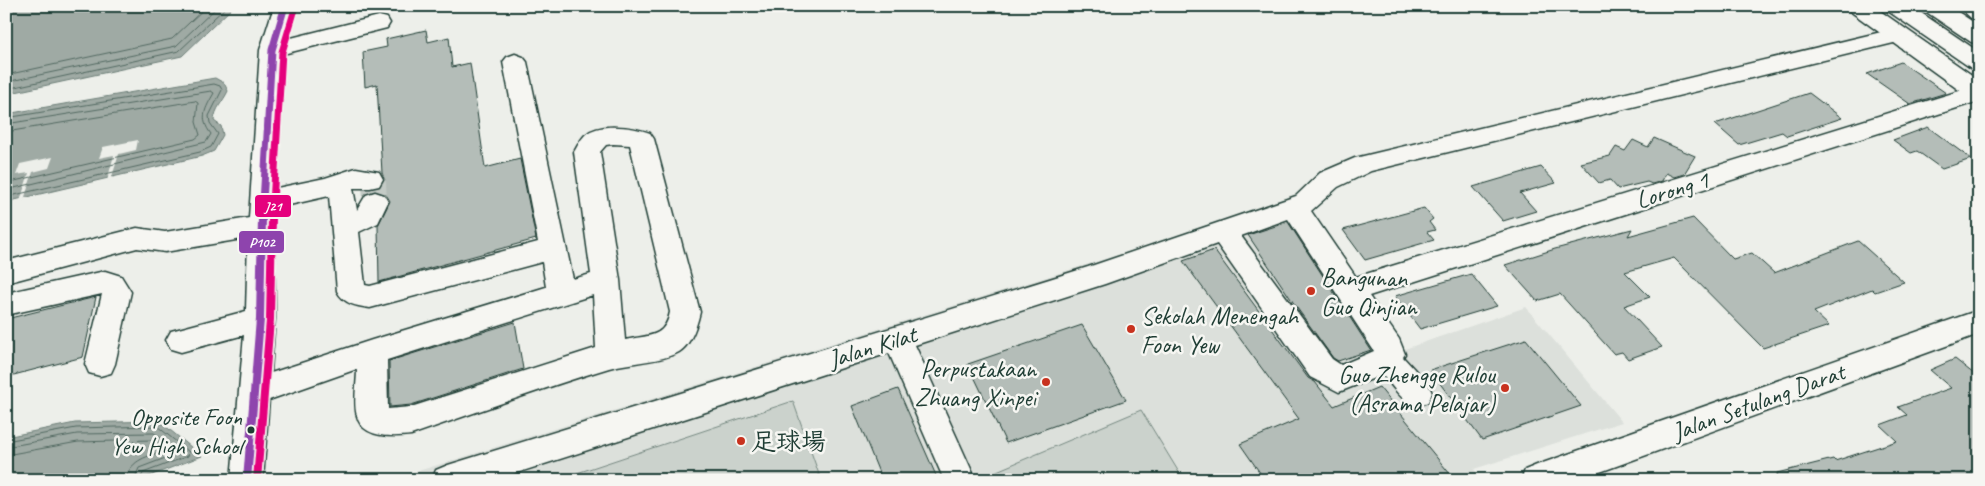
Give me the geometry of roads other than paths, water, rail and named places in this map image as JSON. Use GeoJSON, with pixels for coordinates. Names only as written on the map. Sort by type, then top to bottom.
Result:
{"type":"FeatureCollection","features":[{"type":"Feature","properties":{"kind":"main road"},"geometry":{"type":"LineString","coordinates":[[247,480],[260,319],[263,213],[272,50],[285,6]]}},
{"type":"Feature","properties":{"kind":"main road"},"geometry":{"type":"LineString","coordinates":[[1858,6],[1892,36],[1979,93]]}},
{"type":"Feature","properties":{"kind":"main road"},"geometry":{"type":"LineString","coordinates":[[1896,6],[1979,63]]}},
{"type":"Feature","properties":{"kind":"main road"},"geometry":{"type":"LineString","coordinates":[[1918,6],[1979,48]]}},
{"type":"Feature","properties":{"kind":"main road"},"geometry":{"type":"LineString","coordinates":[[1933,6],[1979,37]]}},
{"type":"Feature","properties":{"kind":"main road"},"geometry":{"type":"LineString","coordinates":[[1969,6],[1979,13]]}},
{"type":"Feature","properties":{"kind":"main road"},"geometry":{"type":"LineString","coordinates":[[272,50],[378,23]]}},
{"type":"Feature","properties":{"kind":"main road","name":"Jalan Kilat"},"geometry":{"type":"LineString","coordinates":[[448,480],[1095,276],[1223,232],[1305,203],[1329,180],[1364,164],[1892,36]]}},
{"type":"Feature","properties":{"kind":"main road"},"geometry":{"type":"LineString","coordinates":[[515,62],[562,294]]}},
{"type":"Feature","properties":{"kind":"main road","name":"Lorong 1"},"geometry":{"type":"LineString","coordinates":[[1364,286],[1979,93]]}},
{"type":"Feature","properties":{"kind":"main road"},"geometry":{"type":"LineString","coordinates":[[372,352],[372,416],[378,422],[391,423],[411,421],[611,355],[669,343],[683,324],[685,312],[641,140],[633,136],[603,137],[596,140],[587,152],[606,280],[611,355]]}},
{"type":"Feature","properties":{"kind":"main road"},"geometry":{"type":"LineString","coordinates":[[6,272],[137,238],[165,242],[263,213],[356,177],[372,190],[373,212],[368,217],[344,226]]}},
{"type":"Feature","properties":{"kind":"main road"},"geometry":{"type":"LineString","coordinates":[[329,187],[337,187],[342,191],[351,291],[358,295],[370,297],[553,249]]}},
{"type":"Feature","properties":{"kind":"main road"},"geometry":{"type":"LineString","coordinates":[[1223,232],[1321,368],[1339,379],[1385,359],[1390,354],[1388,348],[1294,207]]}},
{"type":"Feature","properties":{"kind":"main road"},"geometry":{"type":"LineString","coordinates":[[253,392],[372,352],[606,280]]}},
{"type":"Feature","properties":{"kind":"main road"},"geometry":{"type":"LineString","coordinates":[[6,304],[105,282],[111,284],[117,292],[100,364]]}},
{"type":"Feature","properties":{"kind":"main road"},"geometry":{"type":"LineString","coordinates":[[181,340],[260,319]]}},
{"type":"Feature","properties":{"kind":"main road","name":"Jalan Setulang Darat"},"geometry":{"type":"LineString","coordinates":[[1538,480],[1979,322]]}},
{"type":"Feature","properties":{"kind":"main road"},"geometry":{"type":"LineString","coordinates":[[897,338],[960,480]]}},
{"type":"Feature","properties":{"kind":"main road"},"geometry":{"type":"LineString","coordinates":[[1385,359],[1401,374],[1417,394]]}},
{"type":"Feature","properties":{"kind":"water"},"geometry":{"type":"Polygon","coordinates":[[[6,6],[234,6],[182,56],[6,94],[6,6]]]}},
{"type":"Feature","properties":{"kind":"water"},"geometry":{"type":"Polygon","coordinates":[[[215,78],[224,83],[228,91],[215,116],[214,121],[221,126],[223,135],[214,151],[202,156],[6,202],[6,114],[215,78]]]}},
{"type":"Feature","properties":{"kind":"water"},"geometry":{"type":"Polygon","coordinates":[[[159,421],[202,456],[139,480],[6,480],[6,437],[75,423],[159,421]]]}},
{"type":"Feature","properties":{"kind":"tunnel"},"geometry":{"type":"LineString","coordinates":[[370,179],[374,183],[375,202]]}},
{"type":"Feature","properties":{"kind":"place","name":"Bangunan Guo Qinjian"},"geometry":{"type":"Point","coordinates":[1311,291]}},
{"type":"Feature","properties":{"kind":"place","name":"Sekolah Menengah Foon Yew"},"geometry":{"type":"Point","coordinates":[1131,329]}},
{"type":"Feature","properties":{"kind":"place","name":"Perpustakaan Zhuang Xinpei"},"geometry":{"type":"Point","coordinates":[1046,382]}},
{"type":"Feature","properties":{"kind":"place","name":"Guo Zhengge Rulou (Asrama Pelajar)"},"geometry":{"type":"Point","coordinates":[1505,388]}},
{"type":"Feature","properties":{"kind":"place","name":"Opposite Foon Yew High School"},"geometry":{"type":"Point","coordinates":[251,430]}},
{"type":"Feature","properties":{"kind":"place","name":"足球場"},"geometry":{"type":"Point","coordinates":[741,441]}}]}
